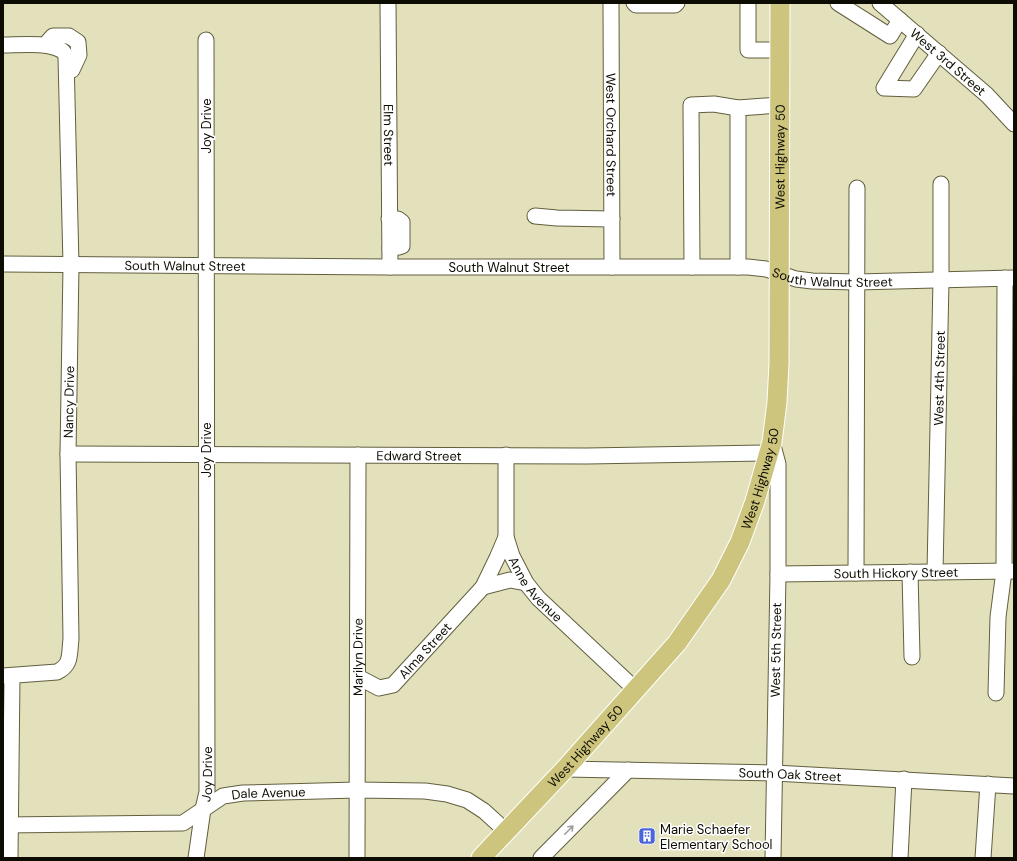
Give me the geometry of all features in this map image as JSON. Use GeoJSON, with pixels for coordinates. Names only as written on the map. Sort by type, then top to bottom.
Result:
{"type":"FeatureCollection","features":[{"type":"Feature","properties":{"kind":"main road","name":"West Highway 50"},"geometry":{"type":"LineString","coordinates":[[481,858],[565,769],[677,643],[721,580],[740,542],[755,501],[771,448],[778,386],[780,3]]}},
{"type":"Feature","properties":{"kind":"street","name":"Elm Street"},"geometry":{"type":"LineString","coordinates":[[388,3],[390,268]]}},
{"type":"Feature","properties":{"kind":"street","name":"West Orchard Street"},"geometry":{"type":"LineString","coordinates":[[611,3],[612,267]]}},
{"type":"Feature","properties":{"kind":"street"},"geometry":{"type":"LineString","coordinates":[[634,3],[636,5],[675,5],[677,3]]}},
{"type":"Feature","properties":{"kind":"street"},"geometry":{"type":"LineString","coordinates":[[748,3],[748,50],[780,50]]}},
{"type":"Feature","properties":{"kind":"street"},"geometry":{"type":"LineString","coordinates":[[838,3],[890,36],[900,20]]}},
{"type":"Feature","properties":{"kind":"street","name":"West 3rd Street"},"geometry":{"type":"LineString","coordinates":[[880,3],[987,95],[1014,124]]}},
{"type":"Feature","properties":{"kind":"street"},"geometry":{"type":"LineString","coordinates":[[917,34],[884,88],[914,89],[939,53]]}},
{"type":"Feature","properties":{"kind":"street"},"geometry":{"type":"LineString","coordinates":[[3,45],[45,45],[53,36],[69,36],[78,42],[79,55],[72,70],[67,72]]}},
{"type":"Feature","properties":{"kind":"street","name":"Joy Drive"},"geometry":{"type":"LineString","coordinates":[[196,858],[207,792],[206,40]]}},
{"type":"Feature","properties":{"kind":"street","name":"Nancy Drive"},"geometry":{"type":"LineString","coordinates":[[8,676],[57,672],[64,668],[68,662],[71,639],[68,454],[71,265],[67,72],[66,57],[63,51],[55,47],[45,45]]}},
{"type":"Feature","properties":{"kind":"street"},"geometry":{"type":"LineString","coordinates":[[692,267],[691,105],[714,104],[738,108],[780,105]]}},
{"type":"Feature","properties":{"kind":"street"},"geometry":{"type":"LineString","coordinates":[[738,108],[738,267]]}},
{"type":"Feature","properties":{"kind":"street","name":"West 4th Street"},"geometry":{"type":"LineString","coordinates":[[935,572],[941,184]]}},
{"type":"Feature","properties":{"kind":"street"},"geometry":{"type":"LineString","coordinates":[[856,573],[857,188]]}},
{"type":"Feature","properties":{"kind":"street"},"geometry":{"type":"LineString","coordinates":[[535,216],[557,218],[612,218]]}},
{"type":"Feature","properties":{"kind":"street","name":"South Walnut Street"},"geometry":{"type":"LineString","coordinates":[[3,264],[390,268],[738,267],[766,269],[801,280],[857,282],[1010,278]]}},
{"type":"Feature","properties":{"kind":"street"},"geometry":{"type":"LineString","coordinates":[[996,693],[998,617],[1009,571],[1010,278]]}},
{"type":"Feature","properties":{"kind":"street","name":"Edward Street"},"geometry":{"type":"LineString","coordinates":[[68,454],[586,456],[771,448]]}},
{"type":"Feature","properties":{"kind":"street","name":"West 5th Street"},"geometry":{"type":"LineString","coordinates":[[771,448],[778,464],[778,574],[773,858]]}},
{"type":"Feature","properties":{"kind":"street","name":"Marilyn Drive"},"geometry":{"type":"LineString","coordinates":[[357,858],[358,455]]}},
{"type":"Feature","properties":{"kind":"street","name":"Anne Avenue"},"geometry":{"type":"LineString","coordinates":[[506,455],[506,537],[512,556],[526,584],[538,598],[636,690]]}},
{"type":"Feature","properties":{"kind":"street","name":"Alma Street"},"geometry":{"type":"LineString","coordinates":[[358,677],[379,688],[393,685],[483,587],[498,558],[506,537]]}},
{"type":"Feature","properties":{"kind":"street","name":"South Hickory Street"},"geometry":{"type":"LineString","coordinates":[[778,574],[1009,571]]}},
{"type":"Feature","properties":{"kind":"street"},"geometry":{"type":"LineString","coordinates":[[910,572],[912,657]]}},
{"type":"Feature","properties":{"kind":"street"},"geometry":{"type":"LineString","coordinates":[[483,587],[510,580],[526,584]]}},
{"type":"Feature","properties":{"kind":"street"},"geometry":{"type":"LineString","coordinates":[[8,676],[7,825],[10,858]]}},
{"type":"Feature","properties":{"kind":"street","name":"South Oak Street"},"geometry":{"type":"LineString","coordinates":[[565,769],[774,773],[1014,786]]}},
{"type":"Feature","properties":{"kind":"street"},"geometry":{"type":"LineString","coordinates":[[541,858],[628,770]]}},
{"type":"Feature","properties":{"kind":"street"},"geometry":{"type":"LineString","coordinates":[[900,858],[904,779]]}},
{"type":"Feature","properties":{"kind":"street"},"geometry":{"type":"LineString","coordinates":[[983,858],[988,784]]}},
{"type":"Feature","properties":{"kind":"street","name":"Dale Avenue"},"geometry":{"type":"LineString","coordinates":[[7,825],[183,823],[223,796],[243,792],[357,790],[425,791],[447,794],[467,800],[484,811],[506,831]]}},
{"type":"Feature","properties":{"kind":"place","name":"Marie Schaefer Elementary School"},"geometry":{"type":"Point","coordinates":[647,836]}}]}
